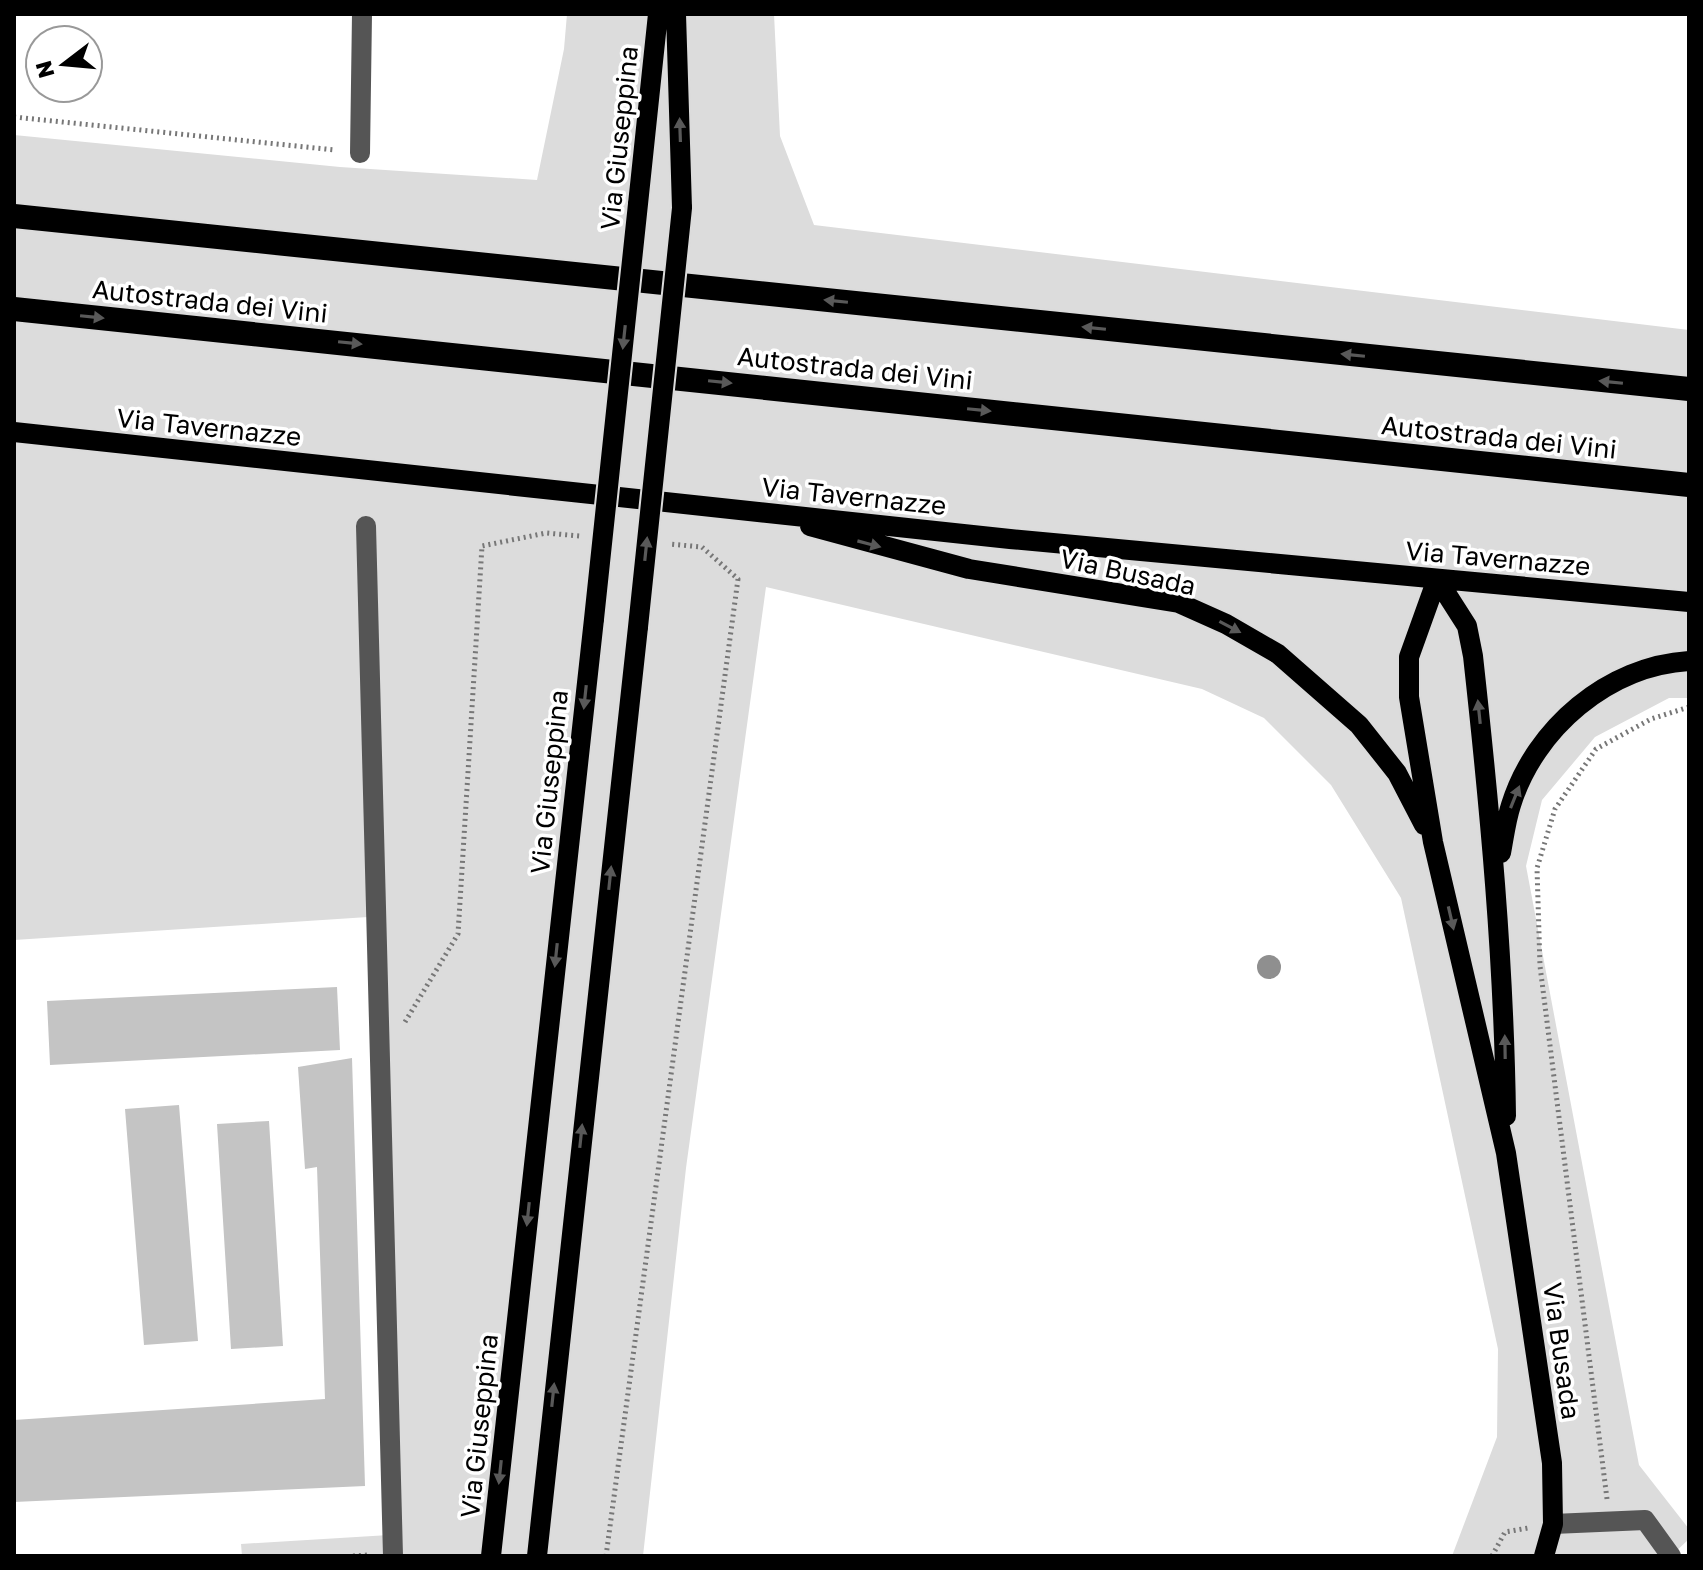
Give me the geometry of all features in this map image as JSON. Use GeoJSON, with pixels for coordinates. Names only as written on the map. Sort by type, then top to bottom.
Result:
{"type":"FeatureCollection","features":[{"type":"Feature","properties":{"kind":"highway"},"geometry":{"type":"LineString","coordinates":[[14,216],[1689,389]]}},
{"type":"Feature","properties":{"kind":"highway","name":"Autostrada dei Vini"},"geometry":{"type":"LineString","coordinates":[[14,309],[1689,485]]}},
{"type":"Feature","properties":{"kind":"main road","name":"Via Giuseppina"},"geometry":{"type":"LineString","coordinates":[[491,1556],[658,14]]}},
{"type":"Feature","properties":{"kind":"main road","name":"Via Giuseppina"},"geometry":{"type":"LineString","coordinates":[[537,1556],[682,208],[676,14]]}},
{"type":"Feature","properties":{"kind":"main road","name":"Via Tavernazze"},"geometry":{"type":"LineString","coordinates":[[14,432],[767,512],[1689,602]]}},
{"type":"Feature","properties":{"kind":"main road","name":"Via Busada"},"geometry":{"type":"LineString","coordinates":[[767,512],[867,544],[969,569],[1179,603],[1226,624],[1278,654],[1359,725],[1397,773],[1433,842]]}},
{"type":"Feature","properties":{"kind":"main road","name":"Via Busada"},"geometry":{"type":"LineString","coordinates":[[1437,579],[1409,657],[1409,697],[1433,842],[1506,1153],[1552,1463],[1553,1524],[1544,1556]]}},
{"type":"Feature","properties":{"kind":"main road","name":"Via Busada"},"geometry":{"type":"LineString","coordinates":[[1437,579],[1467,626],[1497,873],[1504,991],[1506,1153]]}},
{"type":"Feature","properties":{"kind":"main road","name":"Via Busada"},"geometry":{"type":"LineString","coordinates":[[1497,873],[1511,803],[1541,743],[1583,699],[1630,675],[1689,661]]}},
{"type":"Feature","properties":{"kind":"street"},"geometry":{"type":"LineString","coordinates":[[360,153],[362,14]]}},
{"type":"Feature","properties":{"kind":"street"},"geometry":{"type":"LineString","coordinates":[[366,526],[393,1556]]}},
{"type":"Feature","properties":{"kind":"street"},"geometry":{"type":"LineString","coordinates":[[1553,1524],[1645,1520],[1671,1556]]}},
{"type":"Feature","properties":{"kind":"path"},"geometry":{"type":"LineString","coordinates":[[14,117],[360,153]]}},
{"type":"Feature","properties":{"kind":"path"},"geometry":{"type":"LineString","coordinates":[[1610,1521],[1540,966],[1537,868],[1555,809],[1596,749],[1651,719],[1689,707]]}},
{"type":"Feature","properties":{"kind":"path"},"geometry":{"type":"LineString","coordinates":[[1492,1556],[1505,1532],[1553,1524]]}},
{"type":"Feature","properties":{"kind":"shaded area"},"geometry":{"type":"Polygon","coordinates":[[[567,14],[774,14],[780,136],[814,225],[1689,330],[1689,698],[1669,698],[1595,737],[1542,800],[1526,866],[1639,1465],[1689,1529],[1689,1539],[1671,1556],[1452,1556],[1497,1437],[1498,1349],[1401,898],[1331,785],[1264,718],[1202,689],[766,587],[686,1168],[643,1556],[242,1556],[241,1544],[389,1535],[368,917],[14,940],[14,135],[340,167],[537,180],[564,49],[567,14]]]}},
{"type":"Feature","properties":{"kind":"building"},"geometry":{"type":"Polygon","coordinates":[[[337,987],[340,1050],[50,1065],[47,1001],[337,987]]]}},
{"type":"Feature","properties":{"kind":"building"},"geometry":{"type":"Polygon","coordinates":[[[352,1058],[365,1486],[14,1502],[14,1420],[325,1399],[317,1167],[305,1169],[298,1067],[352,1058]]]}},
{"type":"Feature","properties":{"kind":"building"},"geometry":{"type":"Polygon","coordinates":[[[179,1105],[198,1341],[144,1345],[125,1109],[179,1105]]]}},
{"type":"Feature","properties":{"kind":"building"},"geometry":{"type":"Polygon","coordinates":[[[269,1121],[283,1346],[231,1349],[217,1124],[269,1121]]]}}]}
